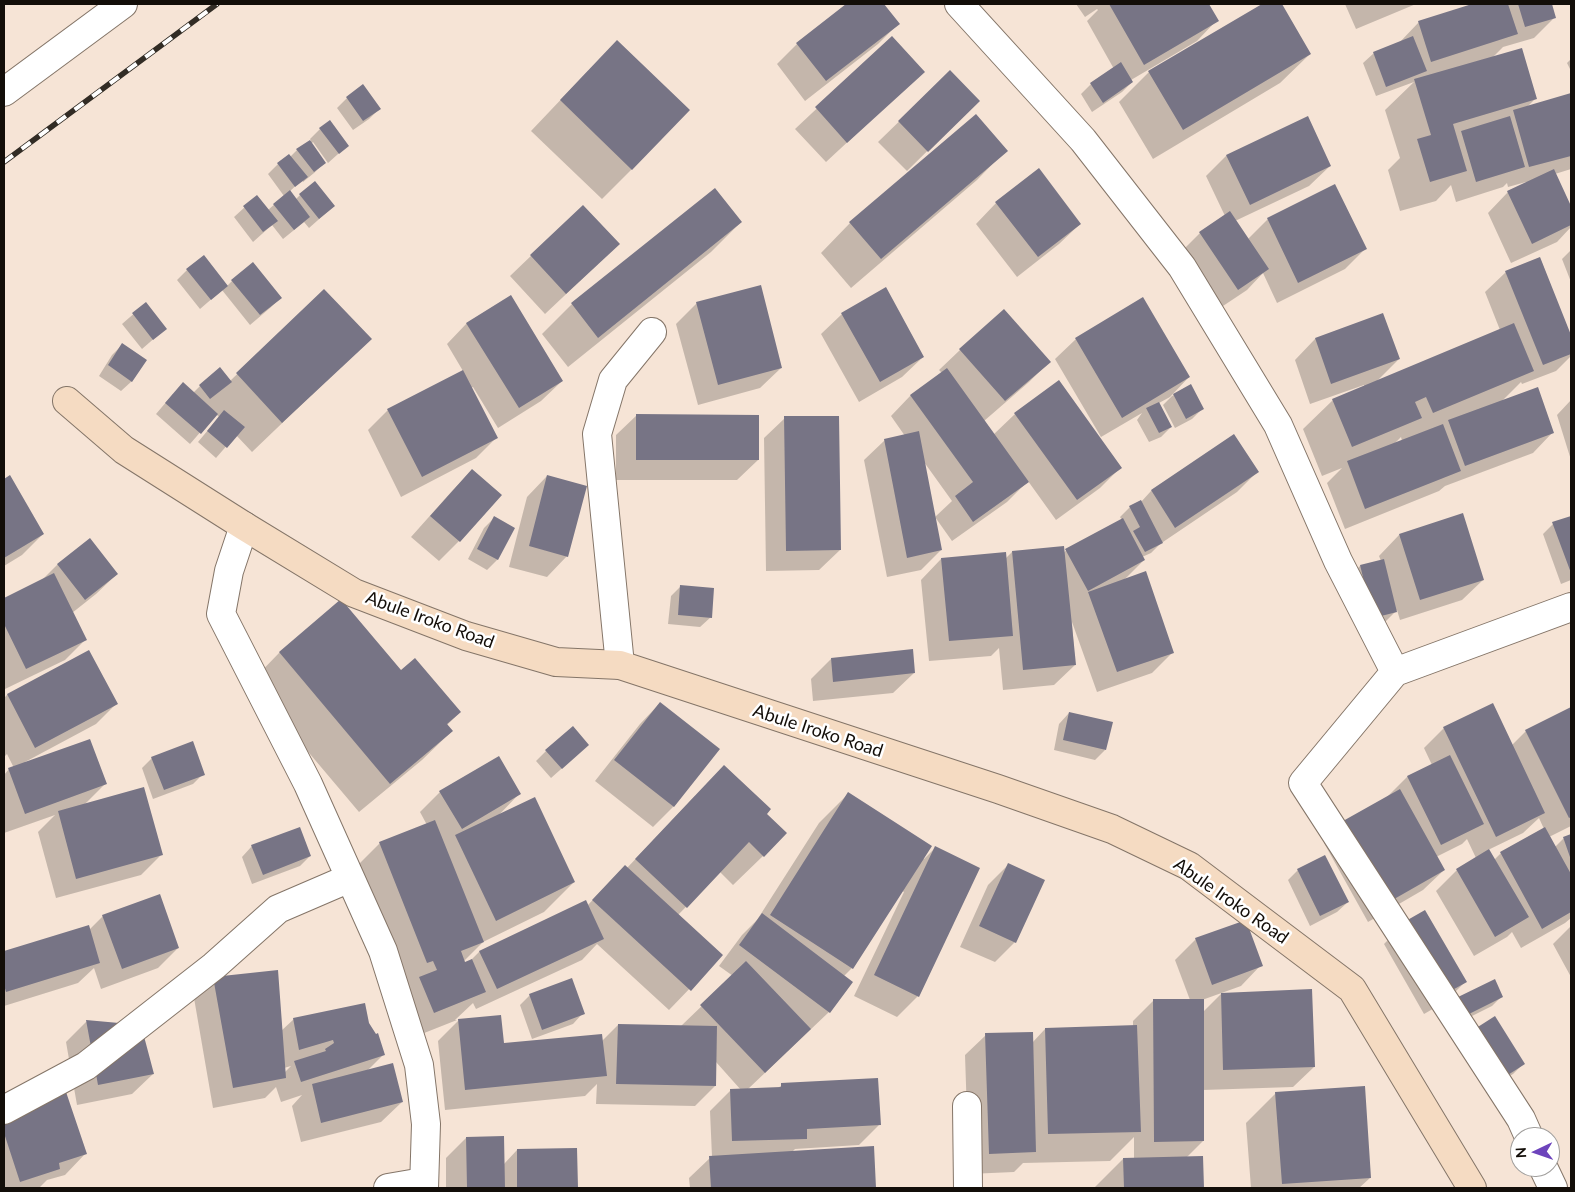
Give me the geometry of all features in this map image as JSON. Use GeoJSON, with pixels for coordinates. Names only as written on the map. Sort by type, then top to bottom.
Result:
{"type":"FeatureCollection","features":[{"type":"Feature","properties":{"kind":"street"},"geometry":{"type":"LineString","coordinates":[[4,92],[123,4]]}},
{"type":"Feature","properties":{"kind":"street"},"geometry":{"type":"LineString","coordinates":[[959,4],[1082,140],[1182,267],[1278,425],[1338,561],[1395,672]]}},
{"type":"Feature","properties":{"kind":"street"},"geometry":{"type":"LineString","coordinates":[[620,665],[596,434],[613,380],[652,332]]}},
{"type":"Feature","properties":{"kind":"street","name":"Abule Iroko Road"},"geometry":{"type":"LineString","coordinates":[[66,402],[124,450],[354,593],[466,636],[556,662],[620,665],[1033,801],[1112,829],[1189,866],[1352,989],[1472,1188]]}},
{"type":"Feature","properties":{"kind":"street"},"geometry":{"type":"LineString","coordinates":[[244,526],[229,571],[221,614],[308,784],[383,951],[419,1065],[426,1124],[423,1185],[388,1188]]}},
{"type":"Feature","properties":{"kind":"street"},"geometry":{"type":"LineString","coordinates":[[1525,1127],[1303,783],[1395,672],[1571,607]]}},
{"type":"Feature","properties":{"kind":"street"},"geometry":{"type":"LineString","coordinates":[[4,1110],[86,1066],[214,966],[278,909],[350,878]]}},
{"type":"Feature","properties":{"kind":"street"},"geometry":{"type":"LineString","coordinates":[[967,1106],[968,1188]]}},
{"type":"Feature","properties":{"kind":"building"},"geometry":{"type":"Polygon","coordinates":[[[846,4],[884,4],[900,24],[826,81],[796,43],[846,4]]]}},
{"type":"Feature","properties":{"kind":"building"},"geometry":{"type":"Polygon","coordinates":[[[1109,4],[1209,4],[1219,21],[1144,65],[1109,4]]]}},
{"type":"Feature","properties":{"kind":"building"},"geometry":{"type":"Polygon","coordinates":[[[1262,4],[1282,4],[1311,54],[1183,130],[1148,71],[1262,4]]]}},
{"type":"Feature","properties":{"kind":"building"},"geometry":{"type":"Polygon","coordinates":[[[1472,4],[1508,4],[1518,34],[1431,62],[1418,21],[1472,4]]]}},
{"type":"Feature","properties":{"kind":"building"},"geometry":{"type":"Polygon","coordinates":[[[1518,4],[1552,4],[1556,18],[1525,27],[1518,4]]]}},
{"type":"Feature","properties":{"kind":"building"},"geometry":{"type":"Polygon","coordinates":[[[892,36],[925,72],[847,143],[815,107],[892,36]]]}},
{"type":"Feature","properties":{"kind":"building"},"geometry":{"type":"Polygon","coordinates":[[[1413,36],[1427,71],[1386,87],[1373,52],[1413,36]]]}},
{"type":"Feature","properties":{"kind":"building"},"geometry":{"type":"Polygon","coordinates":[[[617,40],[690,110],[632,170],[560,100],[617,40]]]}},
{"type":"Feature","properties":{"kind":"building"},"geometry":{"type":"Polygon","coordinates":[[[1522,48],[1537,99],[1453,124],[1467,171],[1430,182],[1417,139],[1431,135],[1414,79],[1522,48]]]}},
{"type":"Feature","properties":{"kind":"building"},"geometry":{"type":"Polygon","coordinates":[[[1121,62],[1133,82],[1103,103],[1090,83],[1121,62]]]}},
{"type":"Feature","properties":{"kind":"building"},"geometry":{"type":"Polygon","coordinates":[[[950,70],[980,101],[928,152],[898,121],[950,70]]]}},
{"type":"Feature","properties":{"kind":"building"},"geometry":{"type":"Polygon","coordinates":[[[363,84],[381,109],[363,121],[346,97],[363,84]]]}},
{"type":"Feature","properties":{"kind":"building"},"geometry":{"type":"Polygon","coordinates":[[[1571,93],[1571,156],[1529,167],[1513,110],[1571,93]]]}},
{"type":"Feature","properties":{"kind":"building"},"geometry":{"type":"Polygon","coordinates":[[[976,114],[1008,151],[881,259],[849,222],[976,114]]]}},
{"type":"Feature","properties":{"kind":"building"},"geometry":{"type":"Polygon","coordinates":[[[1308,116],[1331,166],[1250,205],[1226,155],[1308,116]]]}},
{"type":"Feature","properties":{"kind":"building"},"geometry":{"type":"Polygon","coordinates":[[[1510,116],[1525,167],[1476,182],[1461,131],[1510,116]]]}},
{"type":"Feature","properties":{"kind":"building"},"geometry":{"type":"Polygon","coordinates":[[[330,120],[349,146],[339,154],[319,128],[330,120]]]}},
{"type":"Feature","properties":{"kind":"building"},"geometry":{"type":"Polygon","coordinates":[[[310,140],[326,163],[314,172],[296,149],[310,140]]]}},
{"type":"Feature","properties":{"kind":"building"},"geometry":{"type":"Polygon","coordinates":[[[289,154],[308,177],[295,187],[277,163],[289,154]]]}},
{"type":"Feature","properties":{"kind":"building"},"geometry":{"type":"Polygon","coordinates":[[[1039,168],[1081,224],[1038,257],[995,202],[1039,168]]]}},
{"type":"Feature","properties":{"kind":"building"},"geometry":{"type":"Polygon","coordinates":[[[1554,169],[1571,206],[1571,225],[1532,244],[1507,191],[1554,169]]]}},
{"type":"Feature","properties":{"kind":"building"},"geometry":{"type":"Polygon","coordinates":[[[315,181],[335,206],[319,219],[299,194],[315,181]]]}},
{"type":"Feature","properties":{"kind":"building"},"geometry":{"type":"Polygon","coordinates":[[[1335,184],[1367,249],[1298,283],[1267,218],[1335,184]]]}},
{"type":"Feature","properties":{"kind":"building"},"geometry":{"type":"Polygon","coordinates":[[[715,188],[742,222],[598,338],[571,303],[715,188]]]}},
{"type":"Feature","properties":{"kind":"building"},"geometry":{"type":"Polygon","coordinates":[[[290,190],[310,217],[294,230],[273,204],[290,190]]]}},
{"type":"Feature","properties":{"kind":"building"},"geometry":{"type":"Polygon","coordinates":[[[257,195],[278,221],[263,232],[243,206],[257,195]]]}},
{"type":"Feature","properties":{"kind":"building"},"geometry":{"type":"Polygon","coordinates":[[[583,205],[620,244],[566,294],[530,255],[583,205]]]}},
{"type":"Feature","properties":{"kind":"building"},"geometry":{"type":"Polygon","coordinates":[[[1230,211],[1269,269],[1238,290],[1199,232],[1230,211]]]}},
{"type":"Feature","properties":{"kind":"building"},"geometry":{"type":"Polygon","coordinates":[[[204,255],[228,286],[211,300],[186,269],[204,255]]]}},
{"type":"Feature","properties":{"kind":"building"},"geometry":{"type":"Polygon","coordinates":[[[1540,257],[1571,335],[1571,354],[1543,365],[1505,271],[1540,257]]]}},
{"type":"Feature","properties":{"kind":"building"},"geometry":{"type":"Polygon","coordinates":[[[253,262],[282,298],[260,315],[231,280],[253,262]]]}},
{"type":"Feature","properties":{"kind":"building"},"geometry":{"type":"Polygon","coordinates":[[[761,285],[782,368],[718,385],[696,302],[761,285]]]}},
{"type":"Feature","properties":{"kind":"building"},"geometry":{"type":"Polygon","coordinates":[[[886,287],[924,357],[880,382],[841,313],[886,287]]]}},
{"type":"Feature","properties":{"kind":"building"},"geometry":{"type":"Polygon","coordinates":[[[324,289],[372,339],[282,423],[236,373],[324,289]]]}},
{"type":"Feature","properties":{"kind":"building"},"geometry":{"type":"Polygon","coordinates":[[[511,295],[563,381],[519,408],[466,323],[511,295]]]}},
{"type":"Feature","properties":{"kind":"building"},"geometry":{"type":"Polygon","coordinates":[[[1143,297],[1190,377],[1122,418],[1075,338],[1143,297]]]}},
{"type":"Feature","properties":{"kind":"building"},"geometry":{"type":"Polygon","coordinates":[[[146,302],[167,329],[153,340],[132,313],[146,302]]]}},
{"type":"Feature","properties":{"kind":"building"},"geometry":{"type":"Polygon","coordinates":[[[1004,309],[1051,362],[1005,401],[959,349],[1004,309]]]}},
{"type":"Feature","properties":{"kind":"building"},"geometry":{"type":"Polygon","coordinates":[[[1383,313],[1400,359],[1331,384],[1315,338],[1383,313]]]}},
{"type":"Feature","properties":{"kind":"building"},"geometry":{"type":"Polygon","coordinates":[[[1514,323],[1534,371],[1433,413],[1426,397],[1415,402],[1422,418],[1352,447],[1332,399],[1514,323]]]}},
{"type":"Feature","properties":{"kind":"building"},"geometry":{"type":"Polygon","coordinates":[[[122,343],[147,360],[132,382],[108,365],[122,343]]]}},
{"type":"Feature","properties":{"kind":"building"},"geometry":{"type":"Polygon","coordinates":[[[220,367],[232,382],[210,399],[199,385],[220,367]]]}},
{"type":"Feature","properties":{"kind":"building"},"geometry":{"type":"Polygon","coordinates":[[[947,368],[1029,482],[973,522],[955,496],[973,482],[910,395],[947,368]]]}},
{"type":"Feature","properties":{"kind":"building"},"geometry":{"type":"Polygon","coordinates":[[[463,370],[498,438],[422,477],[387,409],[463,370]]]}},
{"type":"Feature","properties":{"kind":"building"},"geometry":{"type":"Polygon","coordinates":[[[1059,380],[1122,468],[1077,500],[1014,413],[1059,380]]]}},
{"type":"Feature","properties":{"kind":"building"},"geometry":{"type":"Polygon","coordinates":[[[183,382],[218,414],[201,434],[165,403],[183,382]]]}},
{"type":"Feature","properties":{"kind":"building"},"geometry":{"type":"Polygon","coordinates":[[[1191,384],[1204,409],[1186,419],[1173,394],[1191,384]]]}},
{"type":"Feature","properties":{"kind":"building"},"geometry":{"type":"Polygon","coordinates":[[[1538,387],[1554,433],[1465,466],[1448,420],[1538,387]]]}},
{"type":"Feature","properties":{"kind":"building"},"geometry":{"type":"Polygon","coordinates":[[[1159,402],[1172,427],[1159,433],[1146,408],[1159,402]]]}},
{"type":"Feature","properties":{"kind":"building"},"geometry":{"type":"Polygon","coordinates":[[[224,410],[245,427],[227,448],[207,431],[224,410]]]}},
{"type":"Feature","properties":{"kind":"building"},"geometry":{"type":"Polygon","coordinates":[[[636,414],[759,415],[759,460],[636,460],[636,414]]]}},
{"type":"Feature","properties":{"kind":"building"},"geometry":{"type":"Polygon","coordinates":[[[784,416],[839,416],[841,550],[786,551],[784,416]]]}},
{"type":"Feature","properties":{"kind":"building"},"geometry":{"type":"Polygon","coordinates":[[[1443,424],[1461,471],[1365,509],[1347,461],[1443,424]]]}},
{"type":"Feature","properties":{"kind":"building"},"geometry":{"type":"Polygon","coordinates":[[[919,431],[942,550],[907,558],[884,439],[919,431]]]}},
{"type":"Feature","properties":{"kind":"building"},"geometry":{"type":"Polygon","coordinates":[[[1234,434],[1259,472],[1175,528],[1151,490],[1234,434]]]}},
{"type":"Feature","properties":{"kind":"building"},"geometry":{"type":"Polygon","coordinates":[[[472,469],[502,495],[460,542],[430,516],[472,469]]]}},
{"type":"Feature","properties":{"kind":"building"},"geometry":{"type":"Polygon","coordinates":[[[10,475],[44,534],[4,558],[4,479],[10,475]]]}},
{"type":"Feature","properties":{"kind":"building"},"geometry":{"type":"Polygon","coordinates":[[[547,475],[587,486],[568,557],[529,546],[547,475]]]}},
{"type":"Feature","properties":{"kind":"building"},"geometry":{"type":"Polygon","coordinates":[[[1141,500],[1163,543],[1145,552],[1133,531],[1140,527],[1129,506],[1141,500]]]}},
{"type":"Feature","properties":{"kind":"building"},"geometry":{"type":"Polygon","coordinates":[[[1463,513],[1484,580],[1420,600],[1399,534],[1463,513]]]}},
{"type":"Feature","properties":{"kind":"building"},"geometry":{"type":"Polygon","coordinates":[[[494,516],[515,528],[498,560],[477,549],[494,516]]]}},
{"type":"Feature","properties":{"kind":"building"},"geometry":{"type":"Polygon","coordinates":[[[1571,516],[1571,573],[1552,522],[1571,516]]]}},
{"type":"Feature","properties":{"kind":"building"},"geometry":{"type":"Polygon","coordinates":[[[1123,518],[1145,560],[1088,591],[1065,549],[1123,518]]]}},
{"type":"Feature","properties":{"kind":"building"},"geometry":{"type":"Polygon","coordinates":[[[90,538],[118,574],[85,600],[57,564],[90,538]]]}},
{"type":"Feature","properties":{"kind":"building"},"geometry":{"type":"Polygon","coordinates":[[[1064,546],[1076,665],[1023,670],[1012,551],[1064,546]]]}},
{"type":"Feature","properties":{"kind":"building"},"geometry":{"type":"Polygon","coordinates":[[[1006,552],[1013,636],[949,641],[941,558],[1006,552]]]}},
{"type":"Feature","properties":{"kind":"building"},"geometry":{"type":"Polygon","coordinates":[[[1384,559],[1397,612],[1373,618],[1360,565],[1384,559]]]}},
{"type":"Feature","properties":{"kind":"building"},"geometry":{"type":"Polygon","coordinates":[[[1146,571],[1174,653],[1117,672],[1088,592],[1146,571]]]}},
{"type":"Feature","properties":{"kind":"building"},"geometry":{"type":"Polygon","coordinates":[[[54,573],[87,640],[26,669],[4,624],[4,598],[54,573]]]}},
{"type":"Feature","properties":{"kind":"building"},"geometry":{"type":"Polygon","coordinates":[[[680,585],[714,588],[712,618],[678,615],[680,585]]]}},
{"type":"Feature","properties":{"kind":"building"},"geometry":{"type":"Polygon","coordinates":[[[341,599],[401,670],[415,658],[461,712],[447,724],[453,731],[390,784],[279,652],[341,599]]]}},
{"type":"Feature","properties":{"kind":"building"},"geometry":{"type":"Polygon","coordinates":[[[913,649],[915,673],[833,682],[831,658],[913,649]]]}},
{"type":"Feature","properties":{"kind":"building"},"geometry":{"type":"Polygon","coordinates":[[[89,650],[118,704],[35,748],[7,694],[89,650]]]}},
{"type":"Feature","properties":{"kind":"building"},"geometry":{"type":"Polygon","coordinates":[[[660,702],[720,749],[674,807],[614,760],[660,702]]]}},
{"type":"Feature","properties":{"kind":"building"},"geometry":{"type":"Polygon","coordinates":[[[1493,703],[1545,813],[1496,837],[1443,727],[1493,703]]]}},
{"type":"Feature","properties":{"kind":"building"},"geometry":{"type":"Polygon","coordinates":[[[1571,707],[1571,817],[1569,818],[1525,730],[1571,707]]]}},
{"type":"Feature","properties":{"kind":"building"},"geometry":{"type":"Polygon","coordinates":[[[1069,712],[1113,722],[1106,750],[1063,740],[1069,712]]]}},
{"type":"Feature","properties":{"kind":"building"},"geometry":{"type":"Polygon","coordinates":[[[573,726],[589,745],[562,769],[545,750],[573,726]]]}},
{"type":"Feature","properties":{"kind":"building"},"geometry":{"type":"Polygon","coordinates":[[[90,739],[107,784],[25,814],[8,768],[90,739]]]}},
{"type":"Feature","properties":{"kind":"building"},"geometry":{"type":"Polygon","coordinates":[[[193,741],[205,775],[164,790],[151,757],[193,741]]]}},
{"type":"Feature","properties":{"kind":"building"},"geometry":{"type":"Polygon","coordinates":[[[1450,755],[1484,824],[1441,845],[1407,776],[1450,755]]]}},
{"type":"Feature","properties":{"kind":"building"},"geometry":{"type":"Polygon","coordinates":[[[499,756],[521,794],[462,829],[439,791],[499,756]]]}},
{"type":"Feature","properties":{"kind":"building"},"geometry":{"type":"Polygon","coordinates":[[[724,765],[771,809],[767,814],[787,833],[764,857],[749,842],[687,908],[635,859],[724,765]]]}},
{"type":"Feature","properties":{"kind":"building"},"geometry":{"type":"Polygon","coordinates":[[[144,787],[163,855],[76,879],[58,811],[144,787]]]}},
{"type":"Feature","properties":{"kind":"building"},"geometry":{"type":"Polygon","coordinates":[[[1400,789],[1445,870],[1389,902],[1343,821],[1400,789]]]}},
{"type":"Feature","properties":{"kind":"building"},"geometry":{"type":"Polygon","coordinates":[[[848,792],[932,846],[853,969],[770,915],[848,792]]]}},
{"type":"Feature","properties":{"kind":"building"},"geometry":{"type":"Polygon","coordinates":[[[535,797],[575,882],[496,921],[455,835],[535,797]]]}},
{"type":"Feature","properties":{"kind":"building"},"geometry":{"type":"Polygon","coordinates":[[[435,820],[484,942],[461,951],[465,962],[472,959],[486,992],[434,1013],[419,977],[437,970],[433,961],[427,963],[379,842],[435,820]]]}},
{"type":"Feature","properties":{"kind":"building"},"geometry":{"type":"Polygon","coordinates":[[[300,827],[311,856],[263,875],[251,845],[300,827]]]}},
{"type":"Feature","properties":{"kind":"building"},"geometry":{"type":"Polygon","coordinates":[[[1545,827],[1571,874],[1571,912],[1542,929],[1500,852],[1545,827]]]}},
{"type":"Feature","properties":{"kind":"building"},"geometry":{"type":"Polygon","coordinates":[[[1571,834],[1571,860],[1563,837],[1571,834]]]}},
{"type":"Feature","properties":{"kind":"building"},"geometry":{"type":"Polygon","coordinates":[[[935,846],[980,868],[919,997],[874,975],[935,846]]]}},
{"type":"Feature","properties":{"kind":"building"},"geometry":{"type":"Polygon","coordinates":[[[1489,849],[1529,917],[1495,937],[1456,869],[1489,849]]]}},
{"type":"Feature","properties":{"kind":"building"},"geometry":{"type":"Polygon","coordinates":[[[1325,855],[1349,902],[1320,916],[1297,869],[1325,855]]]}},
{"type":"Feature","properties":{"kind":"building"},"geometry":{"type":"Polygon","coordinates":[[[1008,863],[1045,880],[1016,943],[979,926],[1008,863]]]}},
{"type":"Feature","properties":{"kind":"building"},"geometry":{"type":"Polygon","coordinates":[[[625,865],[723,955],[691,991],[592,900],[625,865]]]}},
{"type":"Feature","properties":{"kind":"building"},"geometry":{"type":"Polygon","coordinates":[[[160,894],[179,948],[122,969],[102,915],[160,894]]]}},
{"type":"Feature","properties":{"kind":"building"},"geometry":{"type":"Polygon","coordinates":[[[586,900],[604,939],[497,989],[479,951],[586,900]]]}},
{"type":"Feature","properties":{"kind":"building"},"geometry":{"type":"Polygon","coordinates":[[[1425,910],[1467,982],[1445,994],[1404,922],[1425,910]]]}},
{"type":"Feature","properties":{"kind":"building"},"geometry":{"type":"Polygon","coordinates":[[[762,913],[853,982],[830,1013],[739,945],[762,913]]]}},
{"type":"Feature","properties":{"kind":"building"},"geometry":{"type":"Polygon","coordinates":[[[1246,920],[1263,966],[1212,985],[1195,938],[1246,920]]]}},
{"type":"Feature","properties":{"kind":"building"},"geometry":{"type":"Polygon","coordinates":[[[89,925],[100,963],[6,992],[4,985],[4,951],[89,925]]]}},
{"type":"Feature","properties":{"kind":"building"},"geometry":{"type":"Polygon","coordinates":[[[746,961],[811,1029],[765,1073],[700,1005],[746,961]]]}},
{"type":"Feature","properties":{"kind":"building"},"geometry":{"type":"Polygon","coordinates":[[[278,970],[286,1078],[233,1088],[213,977],[278,970]]]}},
{"type":"Feature","properties":{"kind":"building"},"geometry":{"type":"Polygon","coordinates":[[[572,978],[585,1014],[542,1030],[529,994],[572,978]]]}},
{"type":"Feature","properties":{"kind":"building"},"geometry":{"type":"Polygon","coordinates":[[[1495,979],[1503,997],[1465,1016],[1456,998],[1495,979]]]}},
{"type":"Feature","properties":{"kind":"building"},"geometry":{"type":"Polygon","coordinates":[[[1312,989],[1315,1067],[1223,1070],[1221,993],[1312,989]]]}},
{"type":"Feature","properties":{"kind":"building"},"geometry":{"type":"Polygon","coordinates":[[[1153,999],[1204,999],[1204,1141],[1154,1142],[1153,999]]]}},
{"type":"Feature","properties":{"kind":"building"},"geometry":{"type":"Polygon","coordinates":[[[365,1003],[369,1023],[376,1034],[378,1033],[385,1055],[301,1082],[294,1061],[326,1051],[325,1049],[334,1043],[333,1040],[299,1050],[293,1018],[365,1003]]]}},
{"type":"Feature","properties":{"kind":"building"},"geometry":{"type":"Polygon","coordinates":[[[501,1015],[504,1043],[602,1034],[607,1076],[465,1090],[458,1019],[501,1015]]]}},
{"type":"Feature","properties":{"kind":"building"},"geometry":{"type":"Polygon","coordinates":[[[1495,1016],[1525,1064],[1500,1080],[1470,1032],[1495,1016]]]}},
{"type":"Feature","properties":{"kind":"building"},"geometry":{"type":"Polygon","coordinates":[[[86,1020],[141,1025],[154,1074],[98,1085],[86,1020]]]}},
{"type":"Feature","properties":{"kind":"building"},"geometry":{"type":"Polygon","coordinates":[[[618,1024],[717,1026],[716,1086],[616,1084],[618,1024]]]}},
{"type":"Feature","properties":{"kind":"building"},"geometry":{"type":"Polygon","coordinates":[[[1137,1025],[1141,1132],[1048,1134],[1045,1028],[1137,1025]]]}},
{"type":"Feature","properties":{"kind":"building"},"geometry":{"type":"Polygon","coordinates":[[[1033,1032],[1036,1152],[989,1154],[985,1033],[1033,1032]]]}},
{"type":"Feature","properties":{"kind":"building"},"geometry":{"type":"Polygon","coordinates":[[[393,1063],[403,1102],[321,1123],[312,1084],[393,1063]]]}},
{"type":"Feature","properties":{"kind":"building"},"geometry":{"type":"Polygon","coordinates":[[[878,1078],[881,1125],[807,1129],[807,1139],[732,1141],[730,1089],[781,1087],[781,1083],[878,1078]]]}},
{"type":"Feature","properties":{"kind":"building"},"geometry":{"type":"Polygon","coordinates":[[[64,1086],[87,1154],[59,1163],[60,1169],[20,1182],[4,1133],[4,1105],[64,1086]]]}},
{"type":"Feature","properties":{"kind":"building"},"geometry":{"type":"Polygon","coordinates":[[[1365,1086],[1371,1178],[1282,1184],[1275,1092],[1365,1086]]]}},
{"type":"Feature","properties":{"kind":"building"},"geometry":{"type":"Polygon","coordinates":[[[504,1136],[505,1188],[467,1188],[466,1137],[504,1136]]]}},
{"type":"Feature","properties":{"kind":"building"},"geometry":{"type":"Polygon","coordinates":[[[874,1146],[876,1188],[711,1188],[709,1156],[874,1146]]]}},
{"type":"Feature","properties":{"kind":"building"},"geometry":{"type":"Polygon","coordinates":[[[577,1148],[578,1188],[517,1188],[517,1149],[577,1148]]]}},
{"type":"Feature","properties":{"kind":"building"},"geometry":{"type":"Polygon","coordinates":[[[1203,1156],[1204,1188],[1124,1188],[1123,1158],[1203,1156]]]}},
{"type":"Feature","properties":{"kind":"railway"},"geometry":{"type":"LineString","coordinates":[[4,162],[217,4]]}}]}
